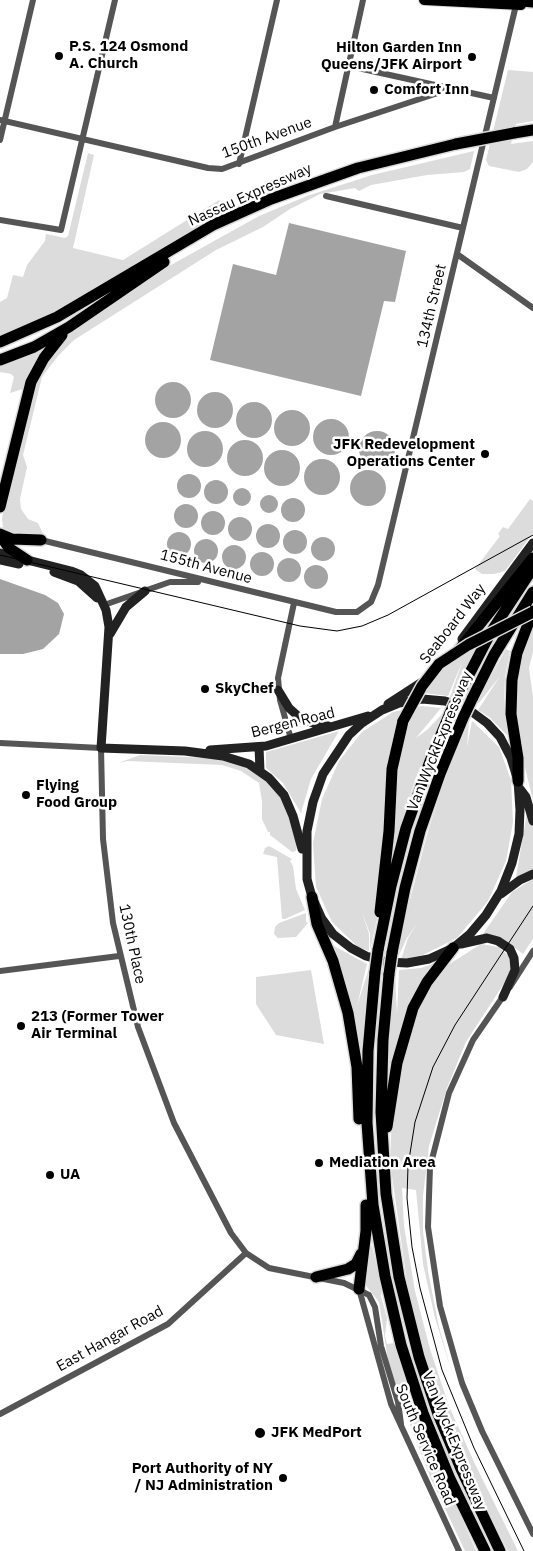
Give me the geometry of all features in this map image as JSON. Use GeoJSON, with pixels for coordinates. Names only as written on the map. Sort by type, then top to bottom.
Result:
{"type":"FeatureCollection","features":[{"type":"Feature","properties":{"kind":"highway"},"geometry":{"type":"LineString","coordinates":[[513,3],[533,2]]}},
{"type":"Feature","properties":{"kind":"highway","name":"Nassau Expressway"},"geometry":{"type":"LineString","coordinates":[[0,342],[51,320],[213,225],[271,199],[335,174],[456,144],[533,130]]}},
{"type":"Feature","properties":{"kind":"highway"},"geometry":{"type":"LineString","coordinates":[[0,360],[34,347],[69,328],[160,264],[271,199]]}},
{"type":"Feature","properties":{"kind":"highway"},"geometry":{"type":"LineString","coordinates":[[0,507],[31,382],[44,358],[69,328]]}},
{"type":"Feature","properties":{"kind":"highway"},"geometry":{"type":"LineString","coordinates":[[0,535],[12,539],[41,540]]}},
{"type":"Feature","properties":{"kind":"highway"},"geometry":{"type":"LineString","coordinates":[[0,535],[9,548],[27,560]]}},
{"type":"Feature","properties":{"kind":"highway"},"geometry":{"type":"LineString","coordinates":[[436,671],[460,648],[533,558]]}},
{"type":"Feature","properties":{"kind":"highway","name":"Van Wyck Expressway"},"geometry":{"type":"LineString","coordinates":[[485,1551],[441,1457],[408,1368],[394,1316],[380,1252],[369,1152],[367,1074],[378,950],[406,828],[426,772],[459,694],[491,632],[533,568]]}},
{"type":"Feature","properties":{"kind":"highway","name":"Van Wyck Expressway"},"geometry":{"type":"LineString","coordinates":[[500,1551],[452,1447],[419,1358],[396,1259],[384,1171],[381,1070],[392,953],[402,899],[419,836],[440,774],[463,718],[500,645],[533,592]]}},
{"type":"Feature","properties":{"kind":"highway"},"geometry":{"type":"LineString","coordinates":[[381,933],[379,905],[389,832],[392,768],[404,721],[422,686],[439,664],[468,645],[533,612]]}},
{"type":"Feature","properties":{"kind":"highway"},"geometry":{"type":"LineString","coordinates":[[518,784],[518,758],[511,714],[512,680],[516,653],[533,612]]}},
{"type":"Feature","properties":{"kind":"highway"},"geometry":{"type":"LineString","coordinates":[[312,897],[317,924],[333,961],[348,1013],[356,1068],[360,1126],[369,1152],[367,1219],[359,1289]]}},
{"type":"Feature","properties":{"kind":"highway"},"geometry":{"type":"LineString","coordinates":[[384,1171],[392,1091],[404,1033],[419,994],[454,947]]}},
{"type":"Feature","properties":{"kind":"highway"},"geometry":{"type":"LineString","coordinates":[[316,1278],[351,1268],[356,1264],[364,1248]]}},
{"type":"Feature","properties":{"kind":"main road"},"geometry":{"type":"LineString","coordinates":[[424,0],[513,3],[533,6]]}},
{"type":"Feature","properties":{"kind":"street"},"geometry":{"type":"LineString","coordinates":[[0,140],[2,120],[33,0]]}},
{"type":"Feature","properties":{"kind":"street"},"geometry":{"type":"LineString","coordinates":[[0,220],[61,230],[115,0]]}},
{"type":"Feature","properties":{"kind":"street"},"geometry":{"type":"LineString","coordinates":[[239,164],[277,0]]}},
{"type":"Feature","properties":{"kind":"street"},"geometry":{"type":"LineString","coordinates":[[335,127],[363,0]]}},
{"type":"Feature","properties":{"kind":"street","name":"134th Street"},"geometry":{"type":"LineString","coordinates":[[365,608],[373,599],[378,585],[494,98],[513,3]]}},
{"type":"Feature","properties":{"kind":"street"},"geometry":{"type":"LineString","coordinates":[[349,66],[494,98]]}},
{"type":"Feature","properties":{"kind":"street","name":"150th Avenue"},"geometry":{"type":"LineString","coordinates":[[2,120],[208,168],[222,169],[335,127],[450,89]]}},
{"type":"Feature","properties":{"kind":"street"},"geometry":{"type":"LineString","coordinates":[[326,196],[463,228]]}},
{"type":"Feature","properties":{"kind":"street"},"geometry":{"type":"LineString","coordinates":[[457,254],[533,308]]}},
{"type":"Feature","properties":{"kind":"street","name":"155th Avenue"},"geometry":{"type":"LineString","coordinates":[[41,540],[173,571],[294,603],[346,614],[365,608]]}},
{"type":"Feature","properties":{"kind":"street","name":"Seaboard Way"},"geometry":{"type":"LineString","coordinates":[[305,856],[310,814],[324,774],[345,740],[399,695],[436,671],[533,544]]}},
{"type":"Feature","properties":{"kind":"street"},"geometry":{"type":"LineString","coordinates":[[0,554],[81,575],[94,586],[104,605]]}},
{"type":"Feature","properties":{"kind":"street"},"geometry":{"type":"LineString","coordinates":[[0,560],[74,578],[86,586],[104,605]]}},
{"type":"Feature","properties":{"kind":"street"},"geometry":{"type":"LineString","coordinates":[[104,605],[176,581],[209,582]]}},
{"type":"Feature","properties":{"kind":"street"},"geometry":{"type":"LineString","coordinates":[[108,639],[126,607],[145,591]]}},
{"type":"Feature","properties":{"kind":"street"},"geometry":{"type":"LineString","coordinates":[[291,739],[278,690],[278,671],[294,603]]}},
{"type":"Feature","properties":{"kind":"street","name":"130th Place"},"geometry":{"type":"LineString","coordinates":[[104,605],[108,620],[101,748],[104,854],[119,956],[142,1042],[168,1111],[233,1237],[246,1253],[269,1268],[344,1283],[359,1289]]}},
{"type":"Feature","properties":{"kind":"street"},"geometry":{"type":"LineString","coordinates":[[278,690],[290,709],[302,719],[319,725],[336,726]]}},
{"type":"Feature","properties":{"kind":"street","name":"Bergen Road"},"geometry":{"type":"LineString","coordinates":[[0,743],[185,751],[259,747],[336,726],[399,703],[422,699],[446,702],[468,709],[483,720],[500,737],[511,758],[518,784]]}},
{"type":"Feature","properties":{"kind":"street"},"geometry":{"type":"LineString","coordinates":[[259,747],[260,771]]}},
{"type":"Feature","properties":{"kind":"street","name":"Bergen Road"},"geometry":{"type":"LineString","coordinates":[[185,751],[230,758],[260,771],[277,786],[287,800],[305,856]]}},
{"type":"Feature","properties":{"kind":"street"},"geometry":{"type":"LineString","coordinates":[[518,784],[526,797],[533,821]]}},
{"type":"Feature","properties":{"kind":"street"},"geometry":{"type":"LineString","coordinates":[[454,947],[478,925],[498,896],[510,868],[518,840],[520,810],[518,784]]}},
{"type":"Feature","properties":{"kind":"street"},"geometry":{"type":"LineString","coordinates":[[305,856],[312,897],[322,919],[333,934],[346,946],[366,956],[387,962],[407,963],[429,959],[454,947],[487,938],[498,941],[510,949],[514,958],[515,970],[503,997]]}},
{"type":"Feature","properties":{"kind":"street"},"geometry":{"type":"LineString","coordinates":[[498,896],[520,880],[533,874]]}},
{"type":"Feature","properties":{"kind":"street"},"geometry":{"type":"LineString","coordinates":[[533,951],[473,1040],[449,1093],[430,1167],[428,1227],[440,1306],[462,1383],[482,1431],[533,1534]]}},
{"type":"Feature","properties":{"kind":"street"},"geometry":{"type":"LineString","coordinates":[[0,971],[119,956]]}},
{"type":"Feature","properties":{"kind":"street","name":"East Hangar Road"},"geometry":{"type":"LineString","coordinates":[[0,1414],[168,1324],[246,1253]]}},
{"type":"Feature","properties":{"kind":"street"},"geometry":{"type":"LineString","coordinates":[[359,1289],[369,1295],[375,1307],[381,1346],[398,1402],[402,1424]]}},
{"type":"Feature","properties":{"kind":"street","name":"South Service Road"},"geometry":{"type":"LineString","coordinates":[[359,1289],[387,1393],[423,1476],[459,1551]]}},
{"type":"Feature","properties":{"kind":"shaded area"},"geometry":{"type":"Polygon","coordinates":[[[508,70],[533,72],[533,121],[516,124],[511,144],[533,141],[533,162],[527,169],[519,172],[489,166],[486,160],[508,70]]]}},
{"type":"Feature","properties":{"kind":"shaded area"},"geometry":{"type":"Polygon","coordinates":[[[474,151],[470,169],[464,172],[427,175],[371,185],[359,191],[355,188],[320,194],[290,209],[263,227],[216,250],[74,340],[58,356],[42,377],[23,455],[27,467],[20,499],[21,509],[28,519],[38,523],[45,538],[8,534],[3,528],[2,518],[30,401],[41,370],[65,338],[76,327],[144,280],[259,216],[307,196],[372,175],[474,151]]]}},
{"type":"Feature","properties":{"kind":"shaded area"},"geometry":{"type":"Polygon","coordinates":[[[88,153],[94,155],[73,248],[123,260],[219,200],[223,206],[230,205],[232,208],[47,316],[0,338],[0,302],[7,298],[13,275],[23,277],[27,265],[45,241],[46,234],[65,238],[68,236],[88,153]]]}},
{"type":"Feature","properties":{"kind":"shaded area"},"geometry":{"type":"Polygon","coordinates":[[[289,223],[406,251],[395,302],[384,301],[361,396],[210,360],[233,264],[276,275],[289,223]]]}},
{"type":"Feature","properties":{"kind":"shaded area"},"geometry":{"type":"Polygon","coordinates":[[[54,342],[26,388],[10,393],[14,377],[11,374],[0,372],[0,366],[54,342]]]}},
{"type":"Feature","properties":{"kind":"shaded area"},"geometry":{"type":"Polygon","coordinates":[[[173,382],[180,383],[186,387],[190,393],[190,407],[186,413],[180,417],[173,418],[166,417],[160,413],[156,407],[155,400],[156,393],[160,387],[166,383],[173,382]]]}},
{"type":"Feature","properties":{"kind":"shaded area"},"geometry":{"type":"Polygon","coordinates":[[[215,392],[222,393],[228,397],[232,403],[232,417],[228,423],[222,427],[215,428],[208,427],[202,423],[198,417],[197,410],[198,403],[202,397],[208,393],[215,392]]]}},
{"type":"Feature","properties":{"kind":"shaded area"},"geometry":{"type":"Polygon","coordinates":[[[254,402],[261,403],[267,407],[271,413],[271,427],[267,433],[261,437],[254,438],[247,437],[241,433],[237,427],[236,420],[237,413],[241,407],[247,403],[254,402]]]}},
{"type":"Feature","properties":{"kind":"shaded area"},"geometry":{"type":"Polygon","coordinates":[[[292,410],[299,411],[305,415],[309,421],[309,435],[305,441],[299,445],[292,446],[285,445],[279,441],[275,435],[274,428],[275,421],[279,415],[285,411],[292,410]]]}},
{"type":"Feature","properties":{"kind":"shaded area"},"geometry":{"type":"Polygon","coordinates":[[[331,419],[338,420],[344,424],[348,430],[348,444],[344,450],[338,454],[331,455],[324,454],[318,450],[314,444],[313,437],[314,430],[318,424],[324,420],[331,419]]]}},
{"type":"Feature","properties":{"kind":"shaded area"},"geometry":{"type":"Polygon","coordinates":[[[163,422],[170,423],[176,427],[180,433],[180,447],[176,453],[170,457],[163,458],[156,457],[150,453],[146,447],[145,440],[146,433],[150,427],[156,423],[163,422]]]}},
{"type":"Feature","properties":{"kind":"shaded area"},"geometry":{"type":"Polygon","coordinates":[[[205,431],[212,432],[218,436],[222,442],[222,456],[218,462],[212,466],[205,467],[198,466],[192,462],[188,456],[187,449],[188,442],[192,436],[198,432],[205,431]]]}},
{"type":"Feature","properties":{"kind":"shaded area"},"geometry":{"type":"Polygon","coordinates":[[[377,431],[384,432],[390,436],[394,442],[394,456],[390,462],[384,466],[377,467],[370,466],[364,462],[360,456],[359,449],[360,442],[364,436],[370,432],[377,431]]]}},
{"type":"Feature","properties":{"kind":"shaded area"},"geometry":{"type":"Polygon","coordinates":[[[245,440],[252,441],[258,445],[262,451],[262,465],[258,471],[252,475],[245,476],[238,475],[232,471],[228,465],[227,458],[228,451],[232,445],[238,441],[245,440]]]}},
{"type":"Feature","properties":{"kind":"shaded area"},"geometry":{"type":"Polygon","coordinates":[[[282,450],[289,451],[295,455],[299,461],[299,475],[295,481],[289,485],[282,486],[275,485],[269,481],[265,475],[264,468],[265,461],[269,455],[275,451],[282,450]]]}},
{"type":"Feature","properties":{"kind":"shaded area"},"geometry":{"type":"Polygon","coordinates":[[[322,459],[329,460],[335,464],[339,470],[339,484],[335,490],[329,494],[322,495],[315,494],[309,490],[305,484],[304,477],[305,470],[309,464],[315,460],[322,459]]]}},
{"type":"Feature","properties":{"kind":"shaded area"},"geometry":{"type":"Polygon","coordinates":[[[368,470],[375,471],[381,475],[385,481],[385,495],[381,501],[375,505],[368,506],[361,505],[355,501],[351,495],[350,488],[351,481],[355,475],[361,471],[368,470]]]}},
{"type":"Feature","properties":{"kind":"shaded area"},"geometry":{"type":"Polygon","coordinates":[[[189,474],[197,478],[201,486],[197,494],[189,498],[181,494],[177,486],[181,478],[189,474]]]}},
{"type":"Feature","properties":{"kind":"shaded area"},"geometry":{"type":"Polygon","coordinates":[[[216,480],[224,484],[228,492],[224,500],[216,504],[208,500],[204,492],[208,484],[216,480]]]}},
{"type":"Feature","properties":{"kind":"shaded area"},"geometry":{"type":"Polygon","coordinates":[[[238,488],[246,488],[251,493],[249,504],[238,506],[233,501],[233,493],[238,488]]]}},
{"type":"Feature","properties":{"kind":"shaded area"},"geometry":{"type":"Polygon","coordinates":[[[265,495],[273,495],[278,500],[276,511],[265,513],[260,508],[260,500],[265,495]]]}},
{"type":"Feature","properties":{"kind":"shaded area"},"geometry":{"type":"Polygon","coordinates":[[[293,498],[301,502],[305,510],[301,518],[293,522],[285,518],[281,510],[285,502],[293,498]]]}},
{"type":"Feature","properties":{"kind":"shaded area"},"geometry":{"type":"Polygon","coordinates":[[[530,499],[533,501],[533,533],[505,571],[494,574],[482,574],[475,569],[500,536],[498,534],[503,527],[508,529],[530,499]]]}},
{"type":"Feature","properties":{"kind":"shaded area"},"geometry":{"type":"Polygon","coordinates":[[[186,504],[194,508],[198,516],[194,524],[186,528],[178,524],[174,516],[178,508],[186,504]]]}},
{"type":"Feature","properties":{"kind":"shaded area"},"geometry":{"type":"Polygon","coordinates":[[[213,511],[221,515],[225,523],[221,531],[213,535],[205,531],[201,523],[205,515],[213,511]]]}},
{"type":"Feature","properties":{"kind":"shaded area"},"geometry":{"type":"Polygon","coordinates":[[[240,517],[248,521],[252,529],[248,537],[240,541],[232,537],[228,529],[232,521],[240,517]]]}},
{"type":"Feature","properties":{"kind":"shaded area"},"geometry":{"type":"Polygon","coordinates":[[[268,524],[276,528],[280,536],[276,544],[268,548],[260,544],[256,536],[260,528],[268,524]]]}},
{"type":"Feature","properties":{"kind":"shaded area"},"geometry":{"type":"Polygon","coordinates":[[[295,530],[303,534],[307,542],[303,550],[295,554],[287,550],[283,542],[287,534],[295,530]]]}},
{"type":"Feature","properties":{"kind":"shaded area"},"geometry":{"type":"Polygon","coordinates":[[[179,532],[187,536],[191,544],[187,552],[179,556],[171,552],[167,544],[171,536],[179,532]]]}},
{"type":"Feature","properties":{"kind":"shaded area"},"geometry":{"type":"Polygon","coordinates":[[[323,537],[331,541],[335,549],[331,557],[323,561],[315,557],[311,549],[315,541],[323,537]]]}},
{"type":"Feature","properties":{"kind":"shaded area"},"geometry":{"type":"Polygon","coordinates":[[[206,539],[214,543],[218,551],[214,559],[206,563],[198,559],[194,551],[198,543],[206,539]]]}},
{"type":"Feature","properties":{"kind":"shaded area"},"geometry":{"type":"Polygon","coordinates":[[[234,545],[242,549],[246,557],[242,565],[234,569],[226,565],[222,557],[226,549],[234,545]]]}},
{"type":"Feature","properties":{"kind":"shaded area"},"geometry":{"type":"Polygon","coordinates":[[[262,552],[270,556],[274,564],[270,572],[262,576],[254,572],[250,564],[254,556],[262,552]]]}},
{"type":"Feature","properties":{"kind":"shaded area"},"geometry":{"type":"Polygon","coordinates":[[[289,558],[297,562],[301,570],[297,578],[289,582],[281,578],[277,570],[281,562],[289,558]]]}},
{"type":"Feature","properties":{"kind":"shaded area"},"geometry":{"type":"Polygon","coordinates":[[[316,565],[324,569],[328,577],[324,585],[316,589],[308,585],[304,577],[308,569],[316,565]]]}},
{"type":"Feature","properties":{"kind":"shaded area"},"geometry":{"type":"Polygon","coordinates":[[[0,579],[45,595],[58,603],[64,614],[59,634],[43,649],[23,654],[0,654],[0,579]]]}},
{"type":"Feature","properties":{"kind":"shaded area"},"geometry":{"type":"Polygon","coordinates":[[[533,618],[533,652],[529,668],[533,697],[533,801],[519,742],[513,683],[533,618]]]}},
{"type":"Feature","properties":{"kind":"shaded area"},"geometry":{"type":"Polygon","coordinates":[[[489,621],[454,692],[452,691],[463,660],[448,696],[424,693],[407,695],[432,679],[450,664],[489,621]]]}},
{"type":"Feature","properties":{"kind":"shaded area"},"geometry":{"type":"Polygon","coordinates":[[[506,649],[510,651],[505,677],[504,699],[507,735],[489,717],[478,710],[500,676],[479,703],[477,702],[506,649]]]}},
{"type":"Feature","properties":{"kind":"shaded area"},"geometry":{"type":"Polygon","coordinates":[[[422,706],[441,708],[416,738],[427,730],[444,712],[415,780],[401,823],[370,950],[370,934],[362,912],[369,934],[369,951],[358,947],[332,922],[316,887],[313,843],[322,799],[339,761],[362,732],[393,712],[422,706]]]}},
{"type":"Feature","properties":{"kind":"shaded area"},"geometry":{"type":"Polygon","coordinates":[[[472,721],[499,747],[511,780],[513,822],[506,861],[488,901],[457,938],[423,955],[401,960],[408,938],[418,922],[407,938],[399,955],[403,926],[428,831],[445,779],[469,722],[467,747],[472,721]]]}},
{"type":"Feature","properties":{"kind":"shaded area"},"geometry":{"type":"Polygon","coordinates":[[[339,731],[311,779],[301,813],[283,783],[266,768],[266,752],[339,731]]]}},
{"type":"Feature","properties":{"kind":"shaded area"},"geometry":{"type":"Polygon","coordinates":[[[140,755],[212,758],[232,762],[253,770],[274,786],[286,803],[297,843],[296,851],[292,852],[270,835],[262,819],[259,783],[241,771],[222,765],[127,761],[118,763],[140,755]]]}},
{"type":"Feature","properties":{"kind":"shaded area"},"geometry":{"type":"Polygon","coordinates":[[[527,812],[533,828],[533,870],[516,877],[527,812]]]}},
{"type":"Feature","properties":{"kind":"shaded area"},"geometry":{"type":"Polygon","coordinates":[[[269,846],[292,859],[290,861],[293,866],[296,889],[305,910],[285,919],[282,919],[277,857],[263,854],[265,848],[269,846]]]}},
{"type":"Feature","properties":{"kind":"shaded area"},"geometry":{"type":"Polygon","coordinates":[[[533,879],[533,939],[523,954],[503,939],[483,934],[512,892],[533,879]]]}},
{"type":"Feature","properties":{"kind":"shaded area"},"geometry":{"type":"Polygon","coordinates":[[[306,913],[306,922],[308,923],[296,937],[278,938],[274,934],[275,927],[279,923],[306,913]]]}},
{"type":"Feature","properties":{"kind":"shaded area"},"geometry":{"type":"Polygon","coordinates":[[[481,944],[499,947],[511,958],[512,971],[466,1042],[447,1088],[429,1146],[423,1196],[423,1231],[428,1271],[439,1327],[452,1373],[435,1318],[423,1264],[416,1190],[402,1188],[404,1226],[415,1291],[430,1349],[449,1406],[518,1551],[508,1551],[476,1487],[453,1435],[428,1365],[408,1289],[390,1162],[392,1115],[401,1061],[415,1014],[434,981],[448,965],[481,944]]]}},
{"type":"Feature","properties":{"kind":"shaded area"},"geometry":{"type":"Polygon","coordinates":[[[334,946],[367,964],[357,1006],[368,971],[370,971],[361,1079],[339,959],[336,958],[334,946]]]}},
{"type":"Feature","properties":{"kind":"shaded area"},"geometry":{"type":"Polygon","coordinates":[[[436,963],[409,1007],[390,1065],[388,1064],[390,1015],[395,976],[397,1014],[399,970],[421,968],[436,963]]]}},
{"type":"Feature","properties":{"kind":"shaded area"},"geometry":{"type":"Polygon","coordinates":[[[311,970],[324,1044],[276,1035],[256,1004],[256,977],[311,970]]]}},
{"type":"Feature","properties":{"kind":"shaded area"},"geometry":{"type":"Polygon","coordinates":[[[369,1246],[372,1246],[382,1289],[381,1296],[387,1318],[385,1336],[387,1344],[394,1343],[410,1397],[409,1414],[412,1422],[419,1419],[442,1477],[443,1495],[446,1501],[453,1498],[476,1551],[465,1551],[431,1479],[400,1399],[388,1360],[379,1302],[363,1282],[369,1246]]]}},
{"type":"Feature","properties":{"kind":"tram line"},"geometry":{"type":"LineString","coordinates":[[0,555],[300,626],[337,631],[362,626],[388,615],[533,535]]}},
{"type":"Feature","properties":{"kind":"tram line"},"geometry":{"type":"LineString","coordinates":[[524,1551],[474,1448],[442,1370],[420,1288],[412,1247],[407,1198],[408,1166],[415,1122],[433,1067],[455,1025],[533,906]]}},
{"type":"Feature","properties":{"kind":"place","name":"P.S. 124 Osmond A. Church"},"geometry":{"type":"Point","coordinates":[59,56]}},
{"type":"Feature","properties":{"kind":"place","name":"Hilton Garden Inn Queens/JFK Airport"},"geometry":{"type":"Point","coordinates":[472,57]}},
{"type":"Feature","properties":{"kind":"place","name":"Comfort Inn"},"geometry":{"type":"Point","coordinates":[374,90]}},
{"type":"Feature","properties":{"kind":"place","name":"JFK Redevelopment Operations Center"},"geometry":{"type":"Point","coordinates":[485,454]}},
{"type":"Feature","properties":{"kind":"place","name":"SkyChef"},"geometry":{"type":"Point","coordinates":[205,689]}},
{"type":"Feature","properties":{"kind":"place","name":"Flying Food Group"},"geometry":{"type":"Point","coordinates":[26,795]}},
{"type":"Feature","properties":{"kind":"place","name":"213 (Former Tower Air Terminal"},"geometry":{"type":"Point","coordinates":[21,1026]}},
{"type":"Feature","properties":{"kind":"place","name":"Mediation Area"},"geometry":{"type":"Point","coordinates":[319,1163]}},
{"type":"Feature","properties":{"kind":"place","name":"UA"},"geometry":{"type":"Point","coordinates":[50,1175]}},
{"type":"Feature","properties":{"kind":"place","name":"JFK MedPort"},"geometry":{"type":"Point","coordinates":[260,1433]}},
{"type":"Feature","properties":{"kind":"place","name":"Port Authority of NY / NJ Administration"},"geometry":{"type":"Point","coordinates":[283,1478]}}]}
